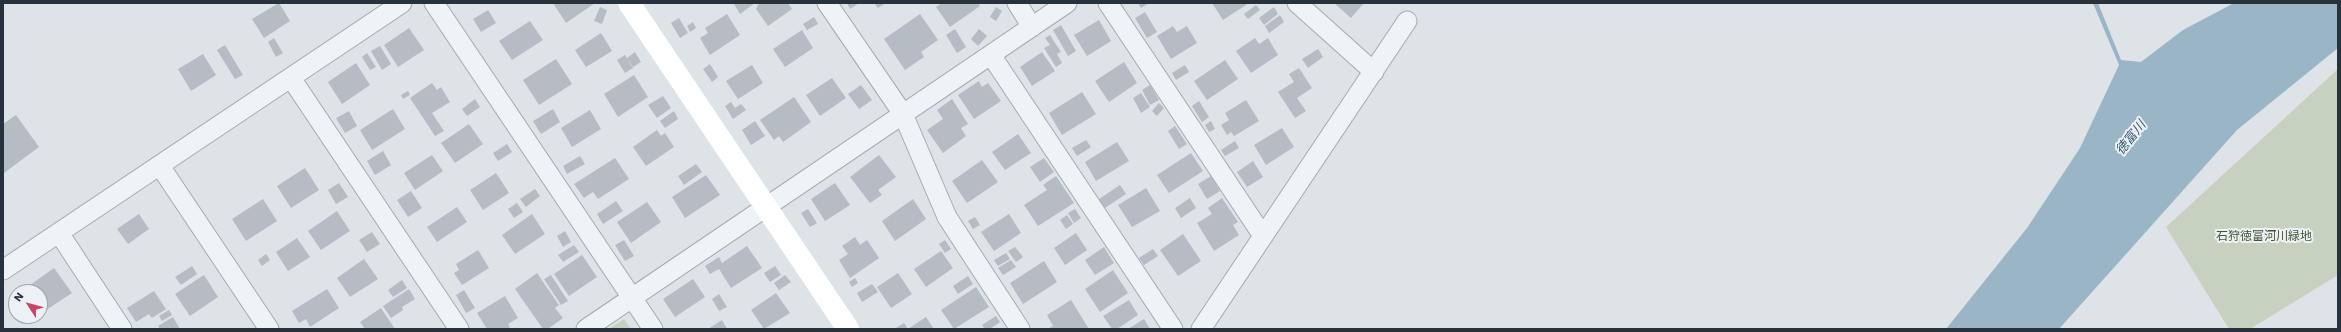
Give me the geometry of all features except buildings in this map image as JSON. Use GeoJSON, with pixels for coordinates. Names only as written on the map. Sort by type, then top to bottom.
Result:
{"type":"FeatureCollection","features":[{"type":"Feature","properties":{"kind":"street"},"geometry":{"type":"LineString","coordinates":[[3,270],[402,3]]}},
{"type":"Feature","properties":{"kind":"street"},"geometry":{"type":"LineString","coordinates":[[434,3],[653,329]]}},
{"type":"Feature","properties":{"kind":"street"},"geometry":{"type":"LineString","coordinates":[[629,3],[848,329]]}},
{"type":"Feature","properties":{"kind":"street"},"geometry":{"type":"LineString","coordinates":[[828,3],[903,114],[947,217],[1020,329]]}},
{"type":"Feature","properties":{"kind":"street"},"geometry":{"type":"LineString","coordinates":[[1017,3],[1032,27]]}},
{"type":"Feature","properties":{"kind":"street"},"geometry":{"type":"LineString","coordinates":[[586,329],[1067,3]]}},
{"type":"Feature","properties":{"kind":"street"},"geometry":{"type":"LineString","coordinates":[[1108,3],[1263,236]]}},
{"type":"Feature","properties":{"kind":"street"},"geometry":{"type":"LineString","coordinates":[[1298,3],[1374,72]]}},
{"type":"Feature","properties":{"kind":"street"},"geometry":{"type":"LineString","coordinates":[[1202,329],[1407,21]]}},
{"type":"Feature","properties":{"kind":"street"},"geometry":{"type":"LineString","coordinates":[[991,55],[1172,329]]}},
{"type":"Feature","properties":{"kind":"street"},"geometry":{"type":"LineString","coordinates":[[291,78],[459,329]]}},
{"type":"Feature","properties":{"kind":"street"},"geometry":{"type":"LineString","coordinates":[[160,166],[268,329]]}},
{"type":"Feature","properties":{"kind":"street"},"geometry":{"type":"LineString","coordinates":[[59,233],[122,329]]}},
{"type":"Feature","properties":{"kind":"green space","name":"石狩徳富河川緑地"},"geometry":{"type":"Polygon","coordinates":[[[2338,69],[2338,275],[2250,329],[2229,329],[2166,227],[2338,69]]]}},
{"type":"Feature","properties":{"kind":"green space"},"geometry":{"type":"Polygon","coordinates":[[[624,319],[631,329],[609,329],[624,319]]]}},
{"type":"Feature","properties":{"kind":"water","name":"徳富川"},"geometry":{"type":"Polygon","coordinates":[[[2093,3],[2098,3],[2121,60],[2141,62],[2183,30],[2234,3],[2338,3],[2338,48],[2237,130],[2059,329],[1946,329],[2027,228],[2080,148],[2119,65],[2093,3]]]}}]}
